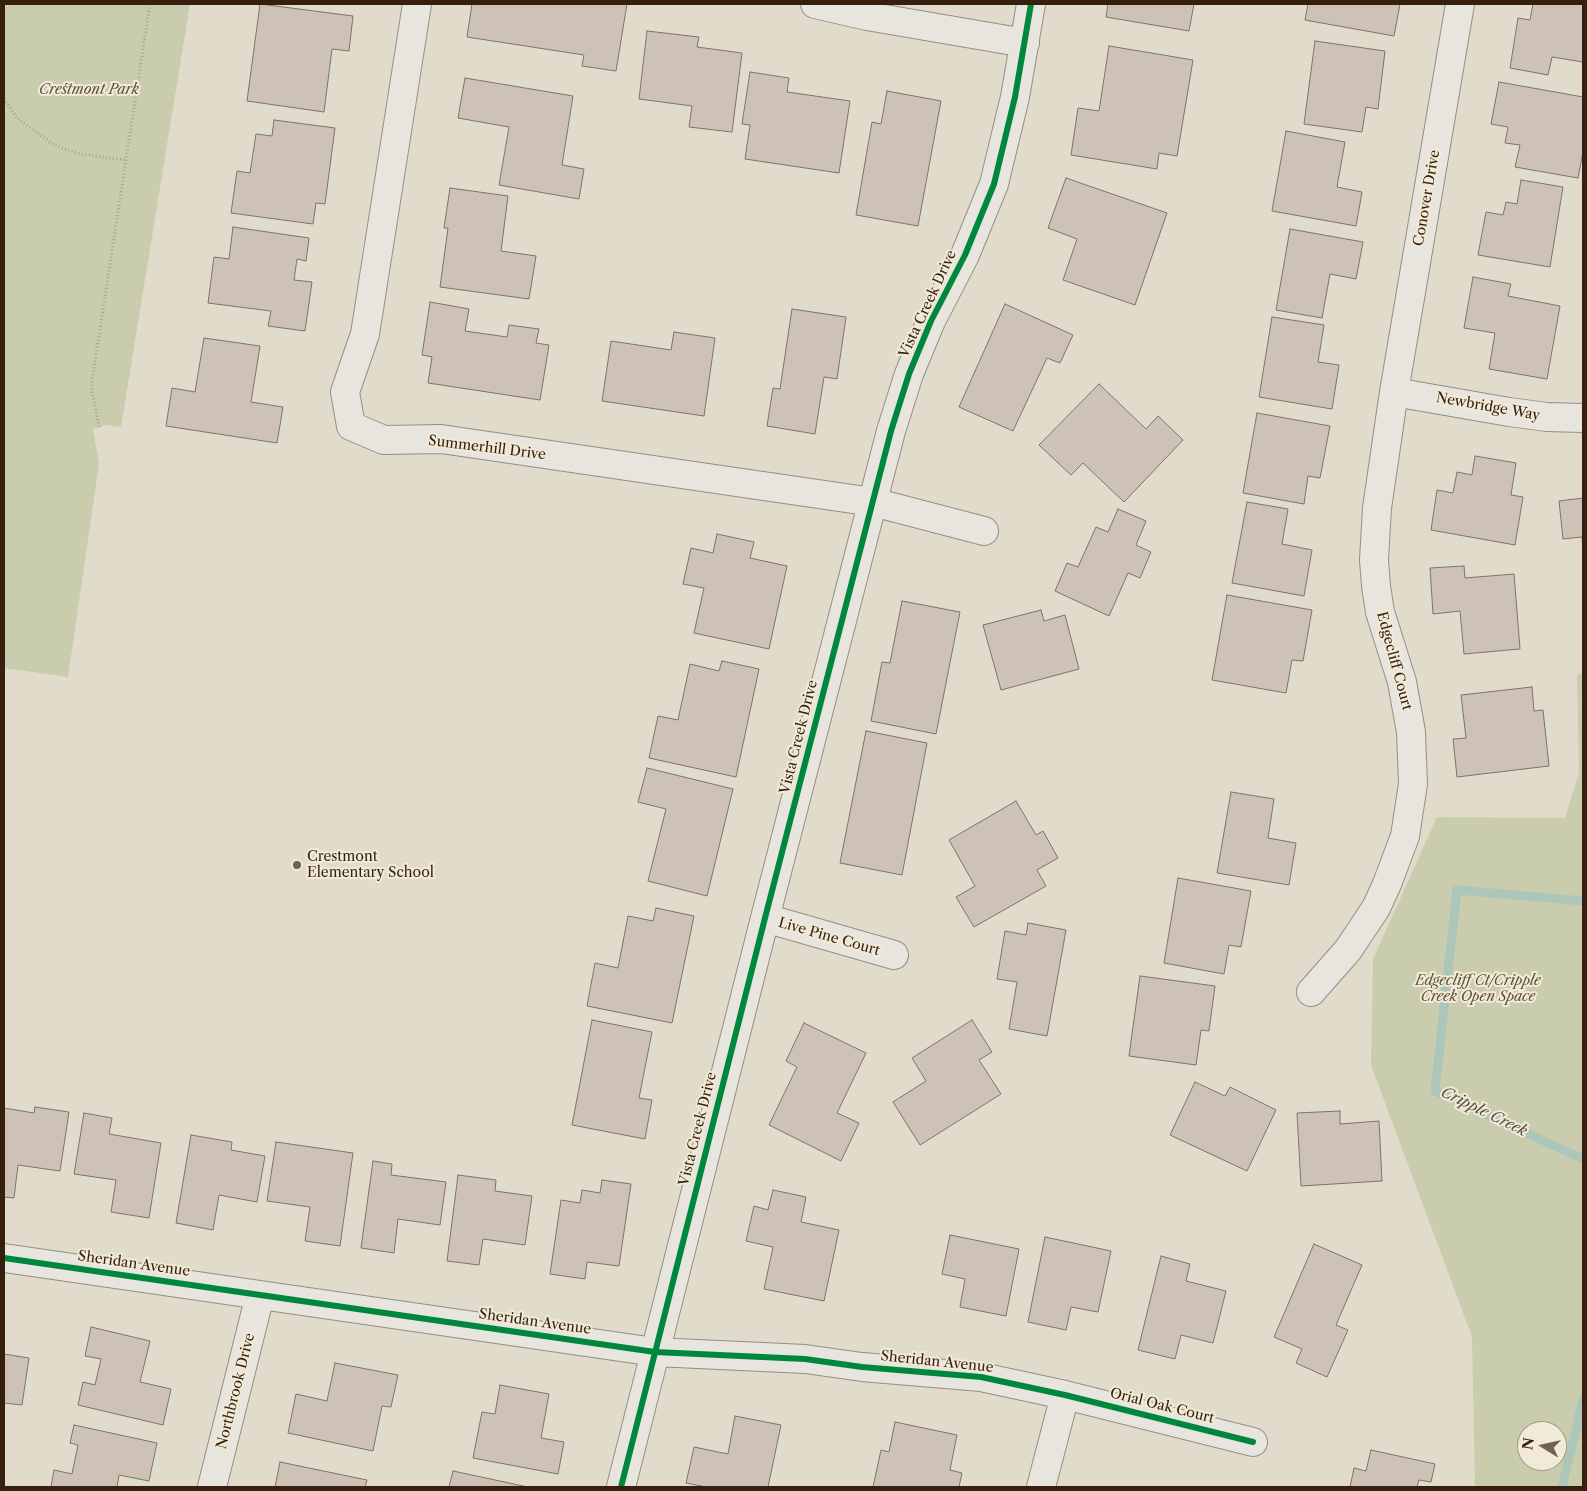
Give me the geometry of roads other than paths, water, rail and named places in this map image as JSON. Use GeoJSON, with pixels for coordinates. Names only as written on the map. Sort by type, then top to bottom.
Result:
{"type":"FeatureCollection","features":[{"type":"Feature","properties":{"kind":"street","name":"Summerhill Drive"},"geometry":{"type":"LineString","coordinates":[[417,4],[365,334],[346,392],[351,426],[384,440],[441,439],[873,502]]}},
{"type":"Feature","properties":{"kind":"street"},"geometry":{"type":"LineString","coordinates":[[815,4],[867,16],[1024,42]]}},
{"type":"Feature","properties":{"kind":"street","name":"Vista Creek Drive"},"geometry":{"type":"LineString","coordinates":[[621,1487],[891,431],[908,374],[931,321],[965,255],[994,184],[1015,97],[1031,4]]}},
{"type":"Feature","properties":{"kind":"street","name":"Conover Drive"},"geometry":{"type":"LineString","coordinates":[[1394,392],[1460,4]]}},
{"type":"Feature","properties":{"kind":"street","name":"Newbridge Way"},"geometry":{"type":"LineString","coordinates":[[1394,392],[1518,414],[1583,418]]}},
{"type":"Feature","properties":{"kind":"street","name":"Edgecliff Court"},"geometry":{"type":"LineString","coordinates":[[1311,992],[1348,950],[1380,900],[1404,836],[1413,784],[1412,732],[1402,682],[1380,612],[1374,560],[1377,508],[1394,392]]}},
{"type":"Feature","properties":{"kind":"street"},"geometry":{"type":"LineString","coordinates":[[873,502],[984,531]]}},
{"type":"Feature","properties":{"kind":"street","name":"Live Pine Court"},"geometry":{"type":"LineString","coordinates":[[765,918],[894,955]]}},
{"type":"Feature","properties":{"kind":"street","name":"Sheridan Avenue"},"geometry":{"type":"LineString","coordinates":[[4,1258],[655,1352],[805,1359],[862,1367],[982,1376],[1064,1395]]}},
{"type":"Feature","properties":{"kind":"street","name":"Northbrook Drive"},"geometry":{"type":"LineString","coordinates":[[212,1487],[260,1295]]}},
{"type":"Feature","properties":{"kind":"street"},"geometry":{"type":"LineString","coordinates":[[1041,1487],[1064,1395]]}},
{"type":"Feature","properties":{"kind":"street","name":"Orial Oak Court"},"geometry":{"type":"LineString","coordinates":[[1064,1395],[1253,1442]]}},
{"type":"Feature","properties":{"kind":"waterway","name":"Cripple Creek"},"geometry":{"type":"LineString","coordinates":[[1583,901],[1457,890],[1435,1091],[1583,1159]]}},
{"type":"Feature","properties":{"kind":"waterway","name":"Cripple Creek"},"geometry":{"type":"LineString","coordinates":[[1562,1487],[1583,1400]]}},
{"type":"Feature","properties":{"kind":"place","name":"Crestmont Elementary School"},"geometry":{"type":"Point","coordinates":[297,865]}},
{"type":"Feature","properties":{"kind":"park label","name":"Crestmont Park"},"geometry":{"type":"Point","coordinates":[89,90]}},
{"type":"Feature","properties":{"kind":"park label","name":"Edgecliff Ct/Cripple Creek Open Space"},"geometry":{"type":"Point","coordinates":[1478,990]}}]}
